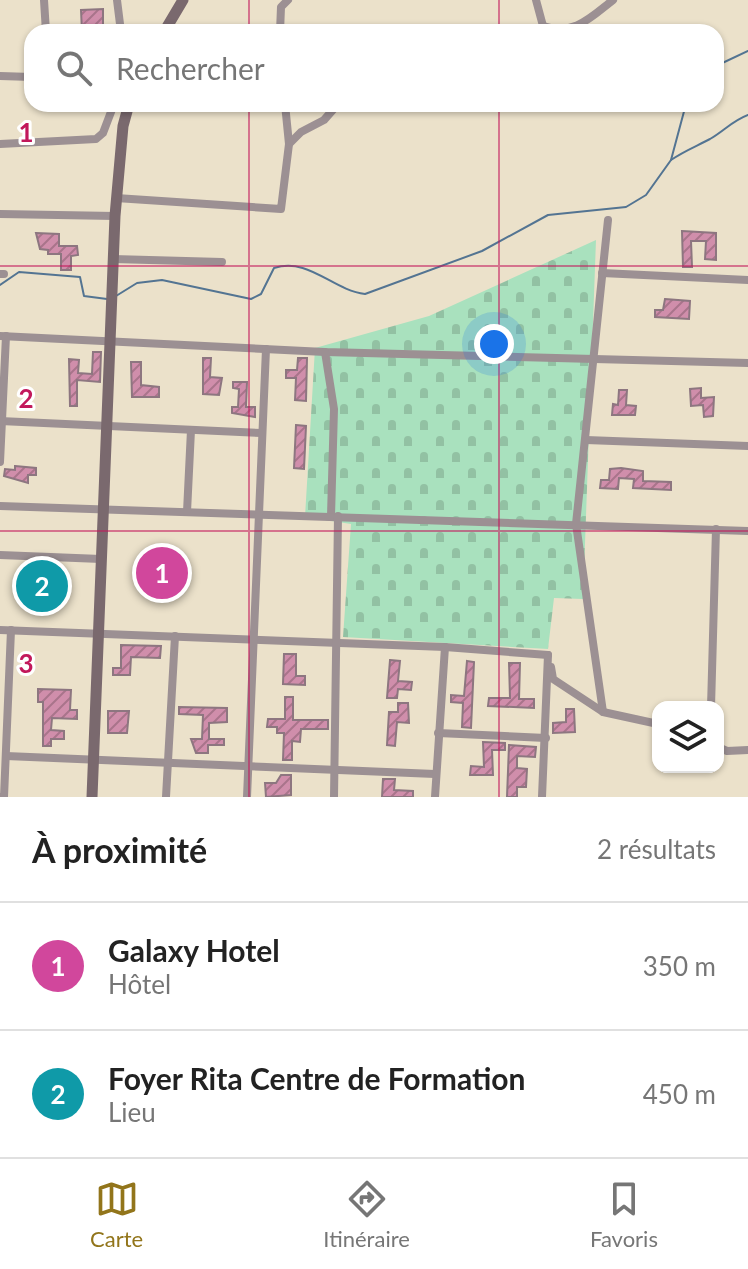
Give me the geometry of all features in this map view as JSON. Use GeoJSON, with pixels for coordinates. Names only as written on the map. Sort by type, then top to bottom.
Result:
{"type":"FeatureCollection","features":[{"type":"Feature","properties":{"kind":"main road"},"geometry":{"type":"LineString","coordinates":[[169,24],[183,0]]}},
{"type":"Feature","properties":{"kind":"main road"},"geometry":{"type":"LineString","coordinates":[[92,797],[102,509],[122,112]]}},
{"type":"Feature","properties":{"kind":"street"},"geometry":{"type":"LineString","coordinates":[[44,0],[46,24]]}},
{"type":"Feature","properties":{"kind":"street"},"geometry":{"type":"LineString","coordinates":[[117,0],[120,24]]}},
{"type":"Feature","properties":{"kind":"street"},"geometry":{"type":"LineString","coordinates":[[280,24],[281,7],[288,0]]}},
{"type":"Feature","properties":{"kind":"street"},"geometry":{"type":"LineString","coordinates":[[536,0],[542,24]]}},
{"type":"Feature","properties":{"kind":"street"},"geometry":{"type":"LineString","coordinates":[[583,24],[613,0]]}},
{"type":"Feature","properties":{"kind":"street"},"geometry":{"type":"LineString","coordinates":[[0,76],[24,77]]}},
{"type":"Feature","properties":{"kind":"street"},"geometry":{"type":"LineString","coordinates":[[0,144],[96,139],[117,112]]}},
{"type":"Feature","properties":{"kind":"street"},"geometry":{"type":"LineString","coordinates":[[116,198],[281,209],[289,144],[286,112]]}},
{"type":"Feature","properties":{"kind":"street"},"geometry":{"type":"LineString","coordinates":[[289,144],[331,112]]}},
{"type":"Feature","properties":{"kind":"street"},"geometry":{"type":"LineString","coordinates":[[0,214],[115,216]]}},
{"type":"Feature","properties":{"kind":"street"},"geometry":{"type":"LineString","coordinates":[[603,712],[576,524],[608,220]]}},
{"type":"Feature","properties":{"kind":"street"},"geometry":{"type":"LineString","coordinates":[[113,259],[222,262]]}},
{"type":"Feature","properties":{"kind":"street"},"geometry":{"type":"LineString","coordinates":[[602,273],[748,280]]}},
{"type":"Feature","properties":{"kind":"street"},"geometry":{"type":"LineString","coordinates":[[0,462],[3,336],[112,344],[325,352],[748,363]]}},
{"type":"Feature","properties":{"kind":"street"},"geometry":{"type":"LineString","coordinates":[[247,797],[266,349]]}},
{"type":"Feature","properties":{"kind":"street"},"geometry":{"type":"LineString","coordinates":[[325,352],[334,409],[338,642],[334,797]]}},
{"type":"Feature","properties":{"kind":"street"},"geometry":{"type":"LineString","coordinates":[[1,421],[262,433]]}},
{"type":"Feature","properties":{"kind":"street"},"geometry":{"type":"LineString","coordinates":[[187,512],[191,430]]}},
{"type":"Feature","properties":{"kind":"street"},"geometry":{"type":"LineString","coordinates":[[586,440],[748,446]]}},
{"type":"Feature","properties":{"kind":"street"},"geometry":{"type":"LineString","coordinates":[[0,506],[748,531]]}},
{"type":"Feature","properties":{"kind":"street"},"geometry":{"type":"LineString","coordinates":[[711,701],[716,529]]}},
{"type":"Feature","properties":{"kind":"street"},"geometry":{"type":"LineString","coordinates":[[0,555],[101,559]]}},
{"type":"Feature","properties":{"kind":"street"},"geometry":{"type":"LineString","coordinates":[[0,630],[254,642],[338,642],[548,655]]}},
{"type":"Feature","properties":{"kind":"street"},"geometry":{"type":"LineString","coordinates":[[0,797],[4,797],[11,630]]}},
{"type":"Feature","properties":{"kind":"street"},"geometry":{"type":"LineString","coordinates":[[166,797],[175,636]]}},
{"type":"Feature","properties":{"kind":"street"},"geometry":{"type":"LineString","coordinates":[[435,797],[445,647]]}},
{"type":"Feature","properties":{"kind":"street"},"geometry":{"type":"LineString","coordinates":[[548,655],[553,679],[603,712],[652,723]]}},
{"type":"Feature","properties":{"kind":"street"},"geometry":{"type":"LineString","coordinates":[[542,797],[548,655]]}},
{"type":"Feature","properties":{"kind":"street"},"geometry":{"type":"LineString","coordinates":[[438,733],[546,738]]}},
{"type":"Feature","properties":{"kind":"street"},"geometry":{"type":"LineString","coordinates":[[724,750],[748,750]]}},
{"type":"Feature","properties":{"kind":"street"},"geometry":{"type":"LineString","coordinates":[[4,761],[93,760],[435,774]]}},
{"type":"Feature","properties":{"kind":"green space"},"geometry":{"type":"Polygon","coordinates":[[[596,240],[583,599],[554,598],[548,649],[343,637],[351,524],[305,517],[315,348],[429,316],[596,240]]]}},
{"type":"Feature","properties":{"kind":"building"},"geometry":{"type":"Polygon","coordinates":[[[103,9],[103,24],[82,24],[81,10],[103,9]]]}},
{"type":"Feature","properties":{"kind":"building"},"geometry":{"type":"Polygon","coordinates":[[[682,231],[716,233],[716,260],[705,259],[706,241],[691,241],[692,267],[683,267],[682,231]]]}},
{"type":"Feature","properties":{"kind":"building"},"geometry":{"type":"Polygon","coordinates":[[[36,233],[59,234],[59,246],[77,246],[78,255],[71,256],[71,270],[61,270],[61,254],[48,254],[48,250],[40,249],[36,233]]]}},
{"type":"Feature","properties":{"kind":"building"},"geometry":{"type":"Polygon","coordinates":[[[665,299],[690,301],[689,319],[655,317],[655,310],[663,310],[665,299]]]}},
{"type":"Feature","properties":{"kind":"building"},"geometry":{"type":"Polygon","coordinates":[[[93,352],[101,352],[100,382],[77,380],[77,406],[70,406],[69,359],[79,360],[78,373],[92,374],[93,352]]]}},
{"type":"Feature","properties":{"kind":"building"},"geometry":{"type":"Polygon","coordinates":[[[203,358],[211,358],[210,377],[222,378],[219,395],[203,394],[203,358]]]}},
{"type":"Feature","properties":{"kind":"building"},"geometry":{"type":"Polygon","coordinates":[[[298,358],[307,358],[306,401],[295,400],[296,378],[286,378],[286,370],[297,370],[298,358]]]}},
{"type":"Feature","properties":{"kind":"building"},"geometry":{"type":"Polygon","coordinates":[[[131,362],[141,362],[141,385],[159,387],[159,397],[132,397],[131,362]]]}},
{"type":"Feature","properties":{"kind":"building"},"geometry":{"type":"Polygon","coordinates":[[[233,382],[247,382],[246,407],[255,407],[255,417],[232,413],[232,407],[238,407],[239,389],[233,388],[233,382]]]}},
{"type":"Feature","properties":{"kind":"building"},"geometry":{"type":"Polygon","coordinates":[[[701,388],[701,398],[714,397],[713,416],[704,417],[703,405],[691,406],[690,389],[701,388]]]}},
{"type":"Feature","properties":{"kind":"building"},"geometry":{"type":"Polygon","coordinates":[[[619,390],[627,390],[626,405],[636,406],[635,415],[612,415],[613,404],[618,405],[619,390]]]}},
{"type":"Feature","properties":{"kind":"building"},"geometry":{"type":"Polygon","coordinates":[[[296,425],[306,426],[304,469],[294,468],[296,425]]]}},
{"type":"Feature","properties":{"kind":"building"},"geometry":{"type":"Polygon","coordinates":[[[15,466],[36,468],[36,475],[28,475],[28,483],[4,476],[5,469],[15,470],[15,466]]]}},
{"type":"Feature","properties":{"kind":"building"},"geometry":{"type":"Polygon","coordinates":[[[610,469],[643,471],[643,481],[671,482],[671,490],[633,488],[634,479],[619,478],[618,489],[600,488],[601,480],[609,480],[610,469]]]}},
{"type":"Feature","properties":{"kind":"building"},"geometry":{"type":"Polygon","coordinates":[[[121,645],[161,646],[160,658],[131,657],[130,675],[113,675],[113,668],[121,668],[121,645]]]}},
{"type":"Feature","properties":{"kind":"building"},"geometry":{"type":"Polygon","coordinates":[[[284,654],[296,654],[296,676],[305,676],[305,685],[283,684],[284,654]]]}},
{"type":"Feature","properties":{"kind":"building"},"geometry":{"type":"Polygon","coordinates":[[[390,660],[400,661],[398,681],[412,682],[411,690],[398,689],[397,698],[387,698],[390,660]]]}},
{"type":"Feature","properties":{"kind":"building"},"geometry":{"type":"Polygon","coordinates":[[[467,661],[474,662],[471,728],[462,727],[463,703],[451,702],[451,695],[464,696],[467,661]]]}},
{"type":"Feature","properties":{"kind":"building"},"geometry":{"type":"Polygon","coordinates":[[[509,663],[520,663],[519,699],[534,699],[534,708],[488,706],[489,698],[510,698],[509,663]]]}},
{"type":"Feature","properties":{"kind":"building"},"geometry":{"type":"Polygon","coordinates":[[[38,689],[71,690],[70,710],[77,710],[77,719],[52,718],[51,730],[64,731],[64,739],[51,739],[51,746],[43,746],[43,702],[38,702],[38,689]]]}},
{"type":"Feature","properties":{"kind":"building"},"geometry":{"type":"Polygon","coordinates":[[[285,697],[293,697],[293,720],[328,720],[328,729],[301,729],[300,742],[292,741],[292,760],[283,760],[284,733],[277,733],[277,727],[267,727],[268,719],[285,719],[285,697]]]}},
{"type":"Feature","properties":{"kind":"building"},"geometry":{"type":"Polygon","coordinates":[[[398,703],[408,703],[409,723],[397,722],[395,746],[387,745],[389,712],[398,712],[398,703]]]}},
{"type":"Feature","properties":{"kind":"building"},"geometry":{"type":"Polygon","coordinates":[[[179,707],[227,708],[227,722],[209,723],[209,739],[224,739],[224,745],[208,745],[208,753],[196,753],[191,739],[202,739],[203,715],[179,714],[179,707]]]}},
{"type":"Feature","properties":{"kind":"building"},"geometry":{"type":"Polygon","coordinates":[[[566,709],[574,709],[575,732],[553,733],[553,723],[566,722],[566,709]]]}},
{"type":"Feature","properties":{"kind":"building"},"geometry":{"type":"Polygon","coordinates":[[[108,711],[129,711],[127,733],[108,733],[108,711]]]}},
{"type":"Feature","properties":{"kind":"building"},"geometry":{"type":"Polygon","coordinates":[[[483,742],[505,743],[505,750],[492,750],[493,775],[470,775],[471,766],[484,767],[483,742]]]}},
{"type":"Feature","properties":{"kind":"building"},"geometry":{"type":"Polygon","coordinates":[[[509,745],[536,747],[535,757],[517,756],[517,768],[527,769],[526,787],[517,787],[517,797],[507,797],[509,745]]]}},
{"type":"Feature","properties":{"kind":"building"},"geometry":{"type":"Polygon","coordinates":[[[281,775],[291,775],[291,795],[266,797],[265,783],[276,783],[281,775]]]}},
{"type":"Feature","properties":{"kind":"building"},"geometry":{"type":"Polygon","coordinates":[[[383,779],[395,779],[394,790],[413,791],[413,797],[382,797],[383,779]]]}},
{"type":"Feature","properties":{"kind":"waterway"},"geometry":{"type":"LineString","coordinates":[[724,62],[748,51]]}},
{"type":"Feature","properties":{"kind":"waterway"},"geometry":{"type":"LineString","coordinates":[[116,296],[137,283],[162,280],[251,299],[261,294],[274,268],[287,266],[309,270],[342,287],[365,294],[482,251],[548,215],[626,207],[646,195],[671,160],[684,112]]}},
{"type":"Feature","properties":{"kind":"waterway"},"geometry":{"type":"LineString","coordinates":[[671,160],[748,115]]}},
{"type":"Feature","properties":{"kind":"waterway"},"geometry":{"type":"LineString","coordinates":[[0,285],[19,272],[80,277],[84,296],[107,299]]}},
{"type":"Feature","properties":{"kind":"place","name":"Galaxy Hotel"},"geometry":{"type":"Point","coordinates":[162,573]}},
{"type":"Feature","properties":{"kind":"place","name":"Foyer Rita Centre de Formation"},"geometry":{"type":"Point","coordinates":[42,586]}}]}
